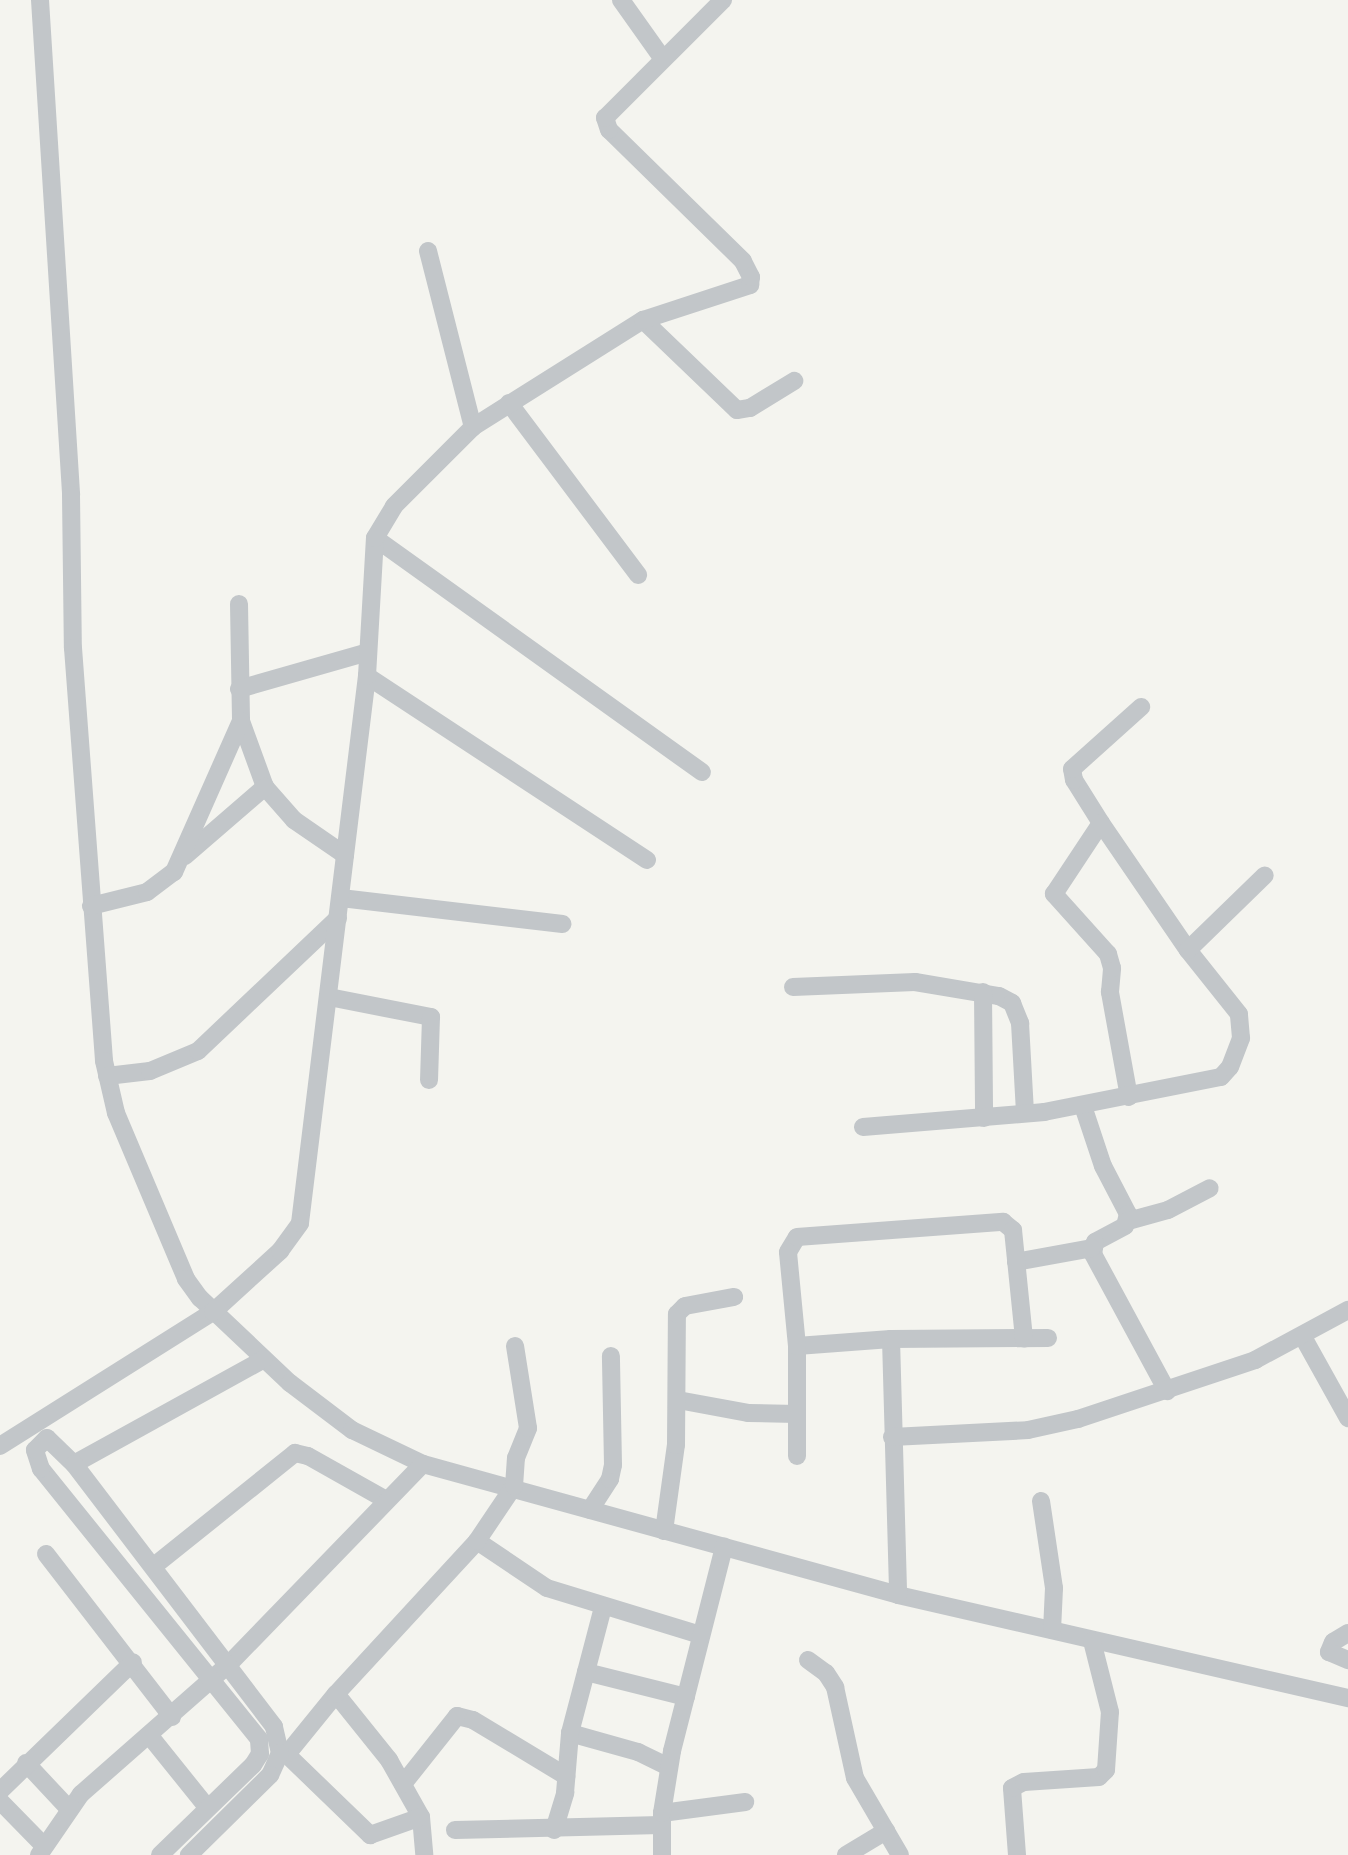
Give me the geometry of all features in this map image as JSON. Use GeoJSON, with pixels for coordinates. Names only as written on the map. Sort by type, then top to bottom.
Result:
{"type":"FeatureCollection","features":[{"type":"Feature","properties":{"kind":"street"},"geometry":{"type":"LineString","coordinates":[[40,0],[91,906],[107,1076],[116,1113],[186,1279],[213,1312],[264,1359],[352,1430],[423,1464],[514,1486],[590,1510],[898,1595],[1348,1698]]}},
{"type":"Feature","properties":{"kind":"street"},"geometry":{"type":"LineString","coordinates":[[621,0],[663,59]]}},
{"type":"Feature","properties":{"kind":"street"},"geometry":{"type":"LineString","coordinates":[[0,1446],[213,1312],[280,1251],[300,1223],[367,676],[375,538],[394,506],[473,427],[643,320],[744,290],[751,282],[743,261],[606,125],[607,111],[723,0]]}},
{"type":"Feature","properties":{"kind":"street"},"geometry":{"type":"LineString","coordinates":[[428,251],[473,427]]}},
{"type":"Feature","properties":{"kind":"street"},"geometry":{"type":"LineString","coordinates":[[643,320],[737,410],[750,408],[794,381]]}},
{"type":"Feature","properties":{"kind":"street"},"geometry":{"type":"LineString","coordinates":[[509,403],[638,575]]}},
{"type":"Feature","properties":{"kind":"street"},"geometry":{"type":"LineString","coordinates":[[375,538],[702,772]]}},
{"type":"Feature","properties":{"kind":"street"},"geometry":{"type":"LineString","coordinates":[[239,604],[239,689],[242,721],[265,786],[294,820],[345,855]]}},
{"type":"Feature","properties":{"kind":"street"},"geometry":{"type":"LineString","coordinates":[[239,689],[368,652]]}},
{"type":"Feature","properties":{"kind":"street"},"geometry":{"type":"LineString","coordinates":[[367,676],[646,860]]}},
{"type":"Feature","properties":{"kind":"street"},"geometry":{"type":"LineString","coordinates":[[863,1127],[984,1118],[1083,1106],[1221,1077],[1237,1051],[1241,1038],[1239,1014],[1188,950],[1073,780],[1072,769],[1141,707]]}},
{"type":"Feature","properties":{"kind":"street"},"geometry":{"type":"LineString","coordinates":[[182,858],[242,721]]}},
{"type":"Feature","properties":{"kind":"street"},"geometry":{"type":"LineString","coordinates":[[91,906],[157,887],[182,858],[265,786]]}},
{"type":"Feature","properties":{"kind":"street"},"geometry":{"type":"LineString","coordinates":[[1101,823],[1054,894],[1108,954],[1112,968],[1110,992],[1129,1097]]}},
{"type":"Feature","properties":{"kind":"street"},"geometry":{"type":"LineString","coordinates":[[1188,950],[1265,875]]}},
{"type":"Feature","properties":{"kind":"street"},"geometry":{"type":"LineString","coordinates":[[341,898],[562,924]]}},
{"type":"Feature","properties":{"kind":"street"},"geometry":{"type":"LineString","coordinates":[[107,1076],[150,1071],[198,1051],[338,918]]}},
{"type":"Feature","properties":{"kind":"street"},"geometry":{"type":"LineString","coordinates":[[793,987],[915,982],[983,992],[1012,1003],[1017,1012],[1025,1113]]}},
{"type":"Feature","properties":{"kind":"street"},"geometry":{"type":"LineString","coordinates":[[983,992],[984,1118]]}},
{"type":"Feature","properties":{"kind":"street"},"geometry":{"type":"LineString","coordinates":[[329,997],[431,1017],[429,1080]]}},
{"type":"Feature","properties":{"kind":"street"},"geometry":{"type":"LineString","coordinates":[[1083,1106],[1128,1221]]}},
{"type":"Feature","properties":{"kind":"street"},"geometry":{"type":"LineString","coordinates":[[1016,1262],[1092,1248],[1099,1237],[1128,1221],[1168,1210],[1210,1188]]}},
{"type":"Feature","properties":{"kind":"street"},"geometry":{"type":"LineString","coordinates":[[797,1456],[797,1346],[788,1252],[790,1244],[804,1234],[1003,1222],[1013,1230],[1024,1338]]}},
{"type":"Feature","properties":{"kind":"street"},"geometry":{"type":"LineString","coordinates":[[1092,1248],[1167,1391]]}},
{"type":"Feature","properties":{"kind":"street"},"geometry":{"type":"LineString","coordinates":[[664,1531],[678,1400],[676,1320],[680,1309],[734,1297]]}},
{"type":"Feature","properties":{"kind":"street"},"geometry":{"type":"LineString","coordinates":[[892,1437],[1028,1430],[1167,1391],[1303,1337],[1348,1310]]}},
{"type":"Feature","properties":{"kind":"street"},"geometry":{"type":"LineString","coordinates":[[1303,1337],[1348,1418]]}},
{"type":"Feature","properties":{"kind":"street"},"geometry":{"type":"LineString","coordinates":[[797,1346],[891,1339],[1048,1338]]}},
{"type":"Feature","properties":{"kind":"street"},"geometry":{"type":"LineString","coordinates":[[891,1339],[898,1595]]}},
{"type":"Feature","properties":{"kind":"street"},"geometry":{"type":"LineString","coordinates":[[189,1855],[270,1775],[284,1750],[477,1541],[514,1486],[516,1458],[528,1428],[515,1346]]}},
{"type":"Feature","properties":{"kind":"street"},"geometry":{"type":"LineString","coordinates":[[590,1510],[610,1479],[613,1465],[611,1356]]}},
{"type":"Feature","properties":{"kind":"street"},"geometry":{"type":"LineString","coordinates":[[74,1464],[264,1359]]}},
{"type":"Feature","properties":{"kind":"street"},"geometry":{"type":"LineString","coordinates":[[678,1400],[748,1413],[797,1414]]}},
{"type":"Feature","properties":{"kind":"street"},"geometry":{"type":"LineString","coordinates":[[284,1750],[274,1727],[230,1663],[74,1464],[47,1438],[34,1450],[41,1469],[259,1739],[284,1750],[370,1835],[421,1817]]}},
{"type":"Feature","properties":{"kind":"street"},"geometry":{"type":"LineString","coordinates":[[154,1566],[295,1453],[308,1456],[386,1500]]}},
{"type":"Feature","properties":{"kind":"street"},"geometry":{"type":"LineString","coordinates":[[0,1801],[42,1850],[69,1809],[93,1782],[172,1717],[230,1663],[423,1464]]}},
{"type":"Feature","properties":{"kind":"street"},"geometry":{"type":"LineString","coordinates":[[1041,1501],[1054,1588],[1052,1630]]}},
{"type":"Feature","properties":{"kind":"street"},"geometry":{"type":"LineString","coordinates":[[477,1541],[547,1588],[701,1635]]}},
{"type":"Feature","properties":{"kind":"street"},"geometry":{"type":"LineString","coordinates":[[662,1855],[662,1819],[669,1767],[724,1547]]}},
{"type":"Feature","properties":{"kind":"street"},"geometry":{"type":"LineString","coordinates":[[46,1554],[133,1662],[172,1717]]}},
{"type":"Feature","properties":{"kind":"street"},"geometry":{"type":"LineString","coordinates":[[554,1830],[566,1776],[569,1733],[603,1607]]}},
{"type":"Feature","properties":{"kind":"street"},"geometry":{"type":"LineString","coordinates":[[1348,1633],[1333,1642],[1329,1652],[1348,1660]]}},
{"type":"Feature","properties":{"kind":"street"},"geometry":{"type":"LineString","coordinates":[[1017,1855],[1012,1788],[1024,1782],[1099,1777],[1106,1770],[1110,1712],[1092,1641]]}},
{"type":"Feature","properties":{"kind":"street"},"geometry":{"type":"LineString","coordinates":[[808,1660],[826,1673],[835,1687],[855,1778],[900,1855]]}},
{"type":"Feature","properties":{"kind":"street"},"geometry":{"type":"LineString","coordinates":[[0,1791],[133,1662]]}},
{"type":"Feature","properties":{"kind":"street"},"geometry":{"type":"LineString","coordinates":[[586,1672],[686,1697]]}},
{"type":"Feature","properties":{"kind":"street"},"geometry":{"type":"LineString","coordinates":[[336,1694],[403,1784],[421,1817],[424,1855]]}},
{"type":"Feature","properties":{"kind":"street"},"geometry":{"type":"LineString","coordinates":[[403,1784],[457,1716],[473,1720],[566,1776]]}},
{"type":"Feature","properties":{"kind":"street"},"geometry":{"type":"LineString","coordinates":[[569,1733],[638,1752],[669,1767]]}},
{"type":"Feature","properties":{"kind":"street"},"geometry":{"type":"LineString","coordinates":[[149,1735],[206,1806]]}},
{"type":"Feature","properties":{"kind":"street"},"geometry":{"type":"LineString","coordinates":[[160,1855],[206,1806],[258,1759],[259,1739]]}},
{"type":"Feature","properties":{"kind":"street"},"geometry":{"type":"LineString","coordinates":[[26,1763],[69,1809]]}},
{"type":"Feature","properties":{"kind":"street"},"geometry":{"type":"LineString","coordinates":[[455,1830],[554,1830],[662,1819],[745,1802]]}},
{"type":"Feature","properties":{"kind":"street"},"geometry":{"type":"LineString","coordinates":[[846,1855],[886,1831]]}}]}
